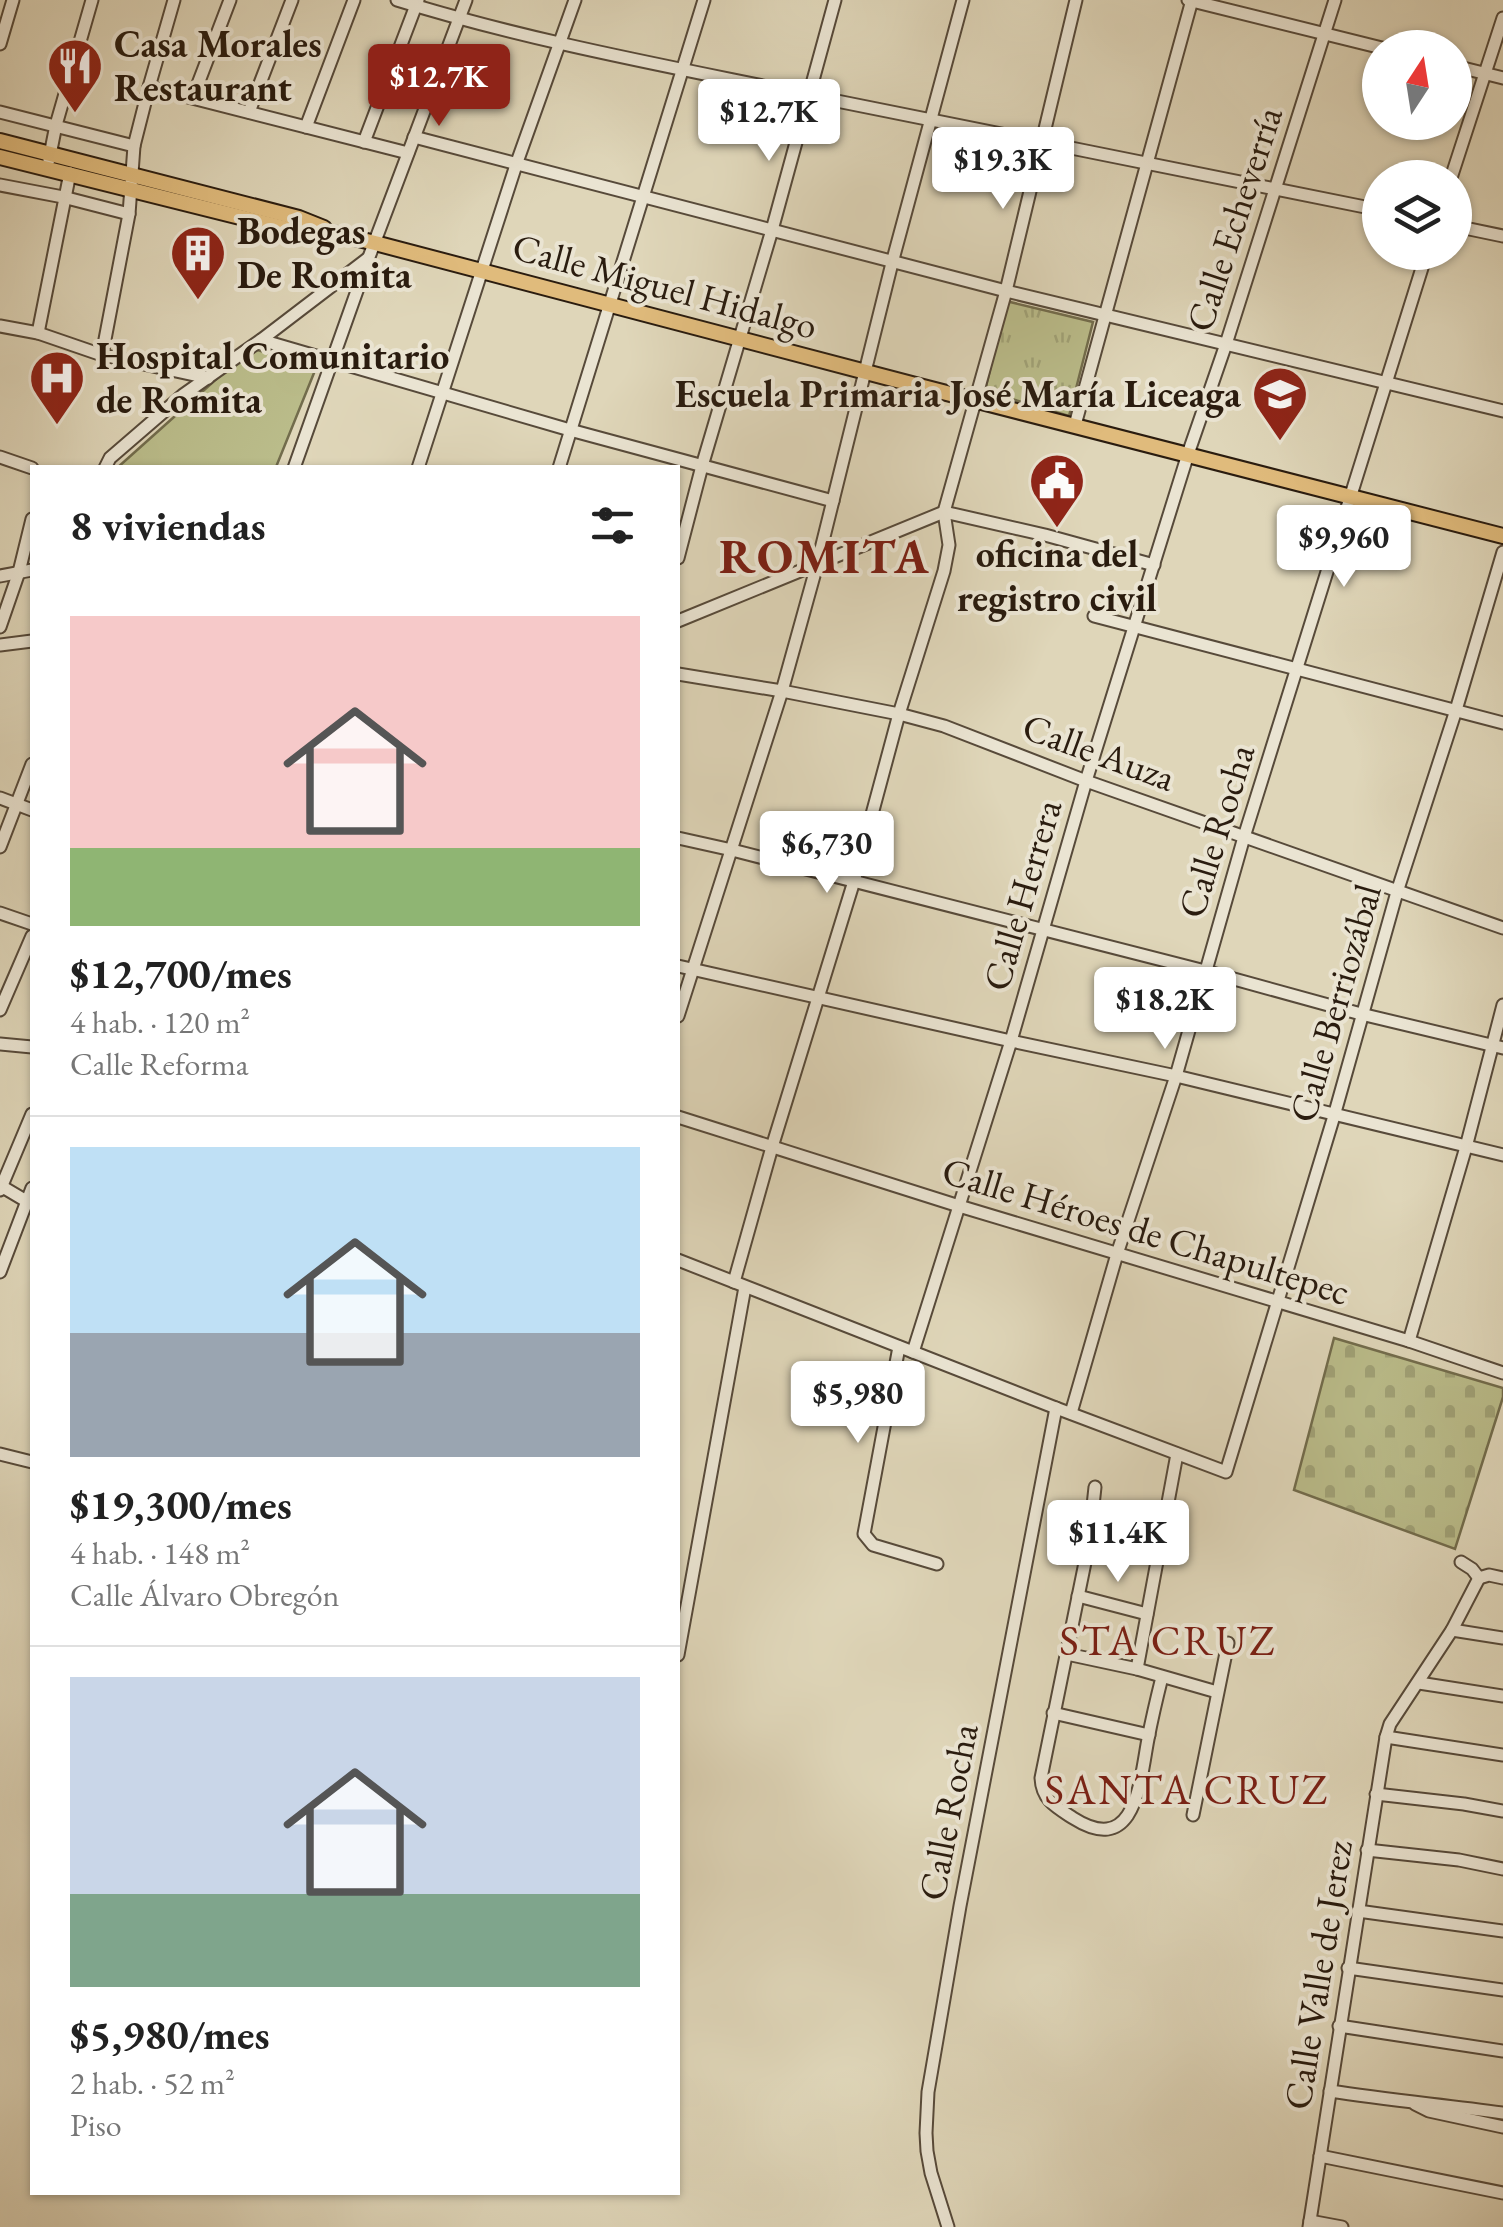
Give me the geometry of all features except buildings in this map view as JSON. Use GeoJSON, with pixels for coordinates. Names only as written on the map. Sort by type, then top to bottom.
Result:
{"type":"FeatureCollection","features":[{"type":"Feature","properties":{"kind":"main road"},"geometry":{"type":"LineString","coordinates":[[0,141],[70,173],[132,182]]}},
{"type":"Feature","properties":{"kind":"main road"},"geometry":{"type":"LineString","coordinates":[[0,157],[48,161],[132,182]]}},
{"type":"Feature","properties":{"kind":"main road","name":"Calle Miguel Hidalgo"},"geometry":{"type":"LineString","coordinates":[[132,182],[299,218],[372,250],[482,272],[1503,536]]}},
{"type":"Feature","properties":{"kind":"street"},"geometry":{"type":"LineString","coordinates":[[0,44],[13,0]]}},
{"type":"Feature","properties":{"kind":"street"},"geometry":{"type":"LineString","coordinates":[[48,161],[92,0]]}},
{"type":"Feature","properties":{"kind":"street"},"geometry":{"type":"LineString","coordinates":[[102,355],[129,214],[134,146],[174,0]]}},
{"type":"Feature","properties":{"kind":"street"},"geometry":{"type":"LineString","coordinates":[[193,98],[230,0]]}},
{"type":"Feature","properties":{"kind":"street"},"geometry":{"type":"LineString","coordinates":[[249,112],[292,0]]}},
{"type":"Feature","properties":{"kind":"street"},"geometry":{"type":"LineString","coordinates":[[306,127],[354,0]]}},
{"type":"Feature","properties":{"kind":"street"},"geometry":{"type":"LineString","coordinates":[[397,0],[682,69],[1362,206]]}},
{"type":"Feature","properties":{"kind":"street"},"geometry":{"type":"LineString","coordinates":[[295,465],[466,0]]}},
{"type":"Feature","properties":{"kind":"street"},"geometry":{"type":"LineString","coordinates":[[419,465],[516,165],[575,0]]}},
{"type":"Feature","properties":{"kind":"street"},"geometry":{"type":"LineString","coordinates":[[560,465],[704,0]]}},
{"type":"Feature","properties":{"kind":"street"},"geometry":{"type":"LineString","coordinates":[[680,1009],[782,691],[963,0]]}},
{"type":"Feature","properties":{"kind":"street"},"geometry":{"type":"LineString","coordinates":[[680,1643],[740,1284],[772,1147],[944,572],[948,544],[944,512],[1006,291],[1076,0]]}},
{"type":"Feature","properties":{"kind":"street"},"geometry":{"type":"LineString","coordinates":[[1075,425],[1190,0],[1362,43]]}},
{"type":"Feature","properties":{"kind":"street","name":"Calle Echeverría"},"geometry":{"type":"LineString","coordinates":[[1188,454],[1335,0]]}},
{"type":"Feature","properties":{"kind":"street"},"geometry":{"type":"LineString","coordinates":[[680,550],[772,230],[832,1]]}},
{"type":"Feature","properties":{"kind":"street"},"geometry":{"type":"LineString","coordinates":[[364,142],[416,3]]}},
{"type":"Feature","properties":{"kind":"street"},"geometry":{"type":"LineString","coordinates":[[1457,160],[1503,18]]}},
{"type":"Feature","properties":{"kind":"street"},"geometry":{"type":"LineString","coordinates":[[1472,70],[1503,78]]}},
{"type":"Feature","properties":{"kind":"street"},"geometry":{"type":"LineString","coordinates":[[149,87],[408,153]]}},
{"type":"Feature","properties":{"kind":"street"},"geometry":{"type":"LineString","coordinates":[[0,112],[134,146]]}},
{"type":"Feature","properties":{"kind":"street"},"geometry":{"type":"LineString","coordinates":[[414,137],[1006,291],[1503,411]]}},
{"type":"Feature","properties":{"kind":"street"},"geometry":{"type":"LineString","coordinates":[[38,332],[70,173]]}},
{"type":"Feature","properties":{"kind":"street"},"geometry":{"type":"LineString","coordinates":[[0,185],[129,214]]}},
{"type":"Feature","properties":{"kind":"street"},"geometry":{"type":"LineString","coordinates":[[1472,230],[1503,236]]}},
{"type":"Feature","properties":{"kind":"street"},"geometry":{"type":"LineString","coordinates":[[108,463],[183,395],[261,340],[372,250]]}},
{"type":"Feature","properties":{"kind":"street","name":"Calle Rocha"},"geometry":{"type":"LineString","coordinates":[[1071,1413],[1117,1254],[1176,1076],[1244,836],[1421,270]]}},
{"type":"Feature","properties":{"kind":"street"},"geometry":{"type":"LineString","coordinates":[[0,327],[38,332],[102,355],[208,378]]}},
{"type":"Feature","properties":{"kind":"street"},"geometry":{"type":"LineString","coordinates":[[261,340],[570,430],[833,500]]}},
{"type":"Feature","properties":{"kind":"street"},"geometry":{"type":"LineString","coordinates":[[180,372],[183,395]]}},
{"type":"Feature","properties":{"kind":"street","name":"Calle Herrera"},"geometry":{"type":"LineString","coordinates":[[912,1352],[1011,1041],[1086,781],[1188,454]]}},
{"type":"Feature","properties":{"kind":"street"},"geometry":{"type":"LineString","coordinates":[[0,456],[30,467]]}},
{"type":"Feature","properties":{"kind":"street"},"geometry":{"type":"LineString","coordinates":[[680,620],[944,512],[1154,565]]}},
{"type":"Feature","properties":{"kind":"street"},"geometry":{"type":"LineString","coordinates":[[0,627],[26,571],[30,536]]}},
{"type":"Feature","properties":{"kind":"street","name":"Calle Berriozábal"},"geometry":{"type":"LineString","coordinates":[[1177,1454],[1226,1472],[1397,892],[1503,552]]}},
{"type":"Feature","properties":{"kind":"street"},"geometry":{"type":"LineString","coordinates":[[0,576],[26,571]]}},
{"type":"Feature","properties":{"kind":"street"},"geometry":{"type":"LineString","coordinates":[[1094,616],[1503,723]]}},
{"type":"Feature","properties":{"kind":"street"},"geometry":{"type":"LineString","coordinates":[[0,645],[30,641]]}},
{"type":"Feature","properties":{"kind":"street","name":"Calle Auza"},"geometry":{"type":"LineString","coordinates":[[680,674],[900,714],[1503,928]]}},
{"type":"Feature","properties":{"kind":"street"},"geometry":{"type":"LineString","coordinates":[[0,847],[30,769]]}},
{"type":"Feature","properties":{"kind":"street"},"geometry":{"type":"LineString","coordinates":[[0,798],[30,809]]}},
{"type":"Feature","properties":{"kind":"street"},"geometry":{"type":"LineString","coordinates":[[680,838],[1498,1047]]}},
{"type":"Feature","properties":{"kind":"street"},"geometry":{"type":"LineString","coordinates":[[0,913],[30,923]]}},
{"type":"Feature","properties":{"kind":"street"},"geometry":{"type":"LineString","coordinates":[[0,1010],[30,941]]}},
{"type":"Feature","properties":{"kind":"street"},"geometry":{"type":"LineString","coordinates":[[680,966],[1176,1076],[1503,1156]]}},
{"type":"Feature","properties":{"kind":"street"},"geometry":{"type":"LineString","coordinates":[[1408,1341],[1498,1047],[1503,1005]]}},
{"type":"Feature","properties":{"kind":"street"},"geometry":{"type":"LineString","coordinates":[[0,1044],[30,1047]]}},
{"type":"Feature","properties":{"kind":"street","name":"Calle Héroes de Chapultepec"},"geometry":{"type":"LineString","coordinates":[[680,1117],[1503,1373]]}},
{"type":"Feature","properties":{"kind":"street"},"geometry":{"type":"LineString","coordinates":[[28,1202],[1,1188],[30,1119]]}},
{"type":"Feature","properties":{"kind":"street"},"geometry":{"type":"LineString","coordinates":[[0,1272],[3,1254],[30,1195]]}},
{"type":"Feature","properties":{"kind":"street"},"geometry":{"type":"LineString","coordinates":[[680,1261],[1177,1454],[1136,1669]]}},
{"type":"Feature","properties":{"kind":"street"},"geometry":{"type":"LineString","coordinates":[[899,1347],[864,1534],[872,1545],[938,1564]]}},
{"type":"Feature","properties":{"kind":"street","name":"Calle Rocha"},"geometry":{"type":"LineString","coordinates":[[948,2227],[927,2151],[928,2092],[1056,1408]]}},
{"type":"Feature","properties":{"kind":"street"},"geometry":{"type":"LineString","coordinates":[[0,1454],[30,1462]]}},
{"type":"Feature","properties":{"kind":"street"},"geometry":{"type":"LineString","coordinates":[[1095,1487],[1089,1543],[1041,1778],[1041,1788],[1052,1805],[1088,1826],[1107,1831],[1135,1805],[1162,1677]]}},
{"type":"Feature","properties":{"kind":"street"},"geometry":{"type":"LineString","coordinates":[[1089,1543],[1158,1556]]}},
{"type":"Feature","properties":{"kind":"street"},"geometry":{"type":"LineString","coordinates":[[1461,1562],[1479,1578],[1503,1578]]}},
{"type":"Feature","properties":{"kind":"street","name":"Calle Valle de Jerez"},"geometry":{"type":"LineString","coordinates":[[1309,2224],[1386,1737],[1390,1724],[1452,1630],[1479,1578]]}},
{"type":"Feature","properties":{"kind":"street"},"geometry":{"type":"LineString","coordinates":[[1078,1596],[1148,1614]]}},
{"type":"Feature","properties":{"kind":"street"},"geometry":{"type":"LineString","coordinates":[[1452,1630],[1503,1638]]}},
{"type":"Feature","properties":{"kind":"street"},"geometry":{"type":"LineString","coordinates":[[1193,1814],[1228,1644]]}},
{"type":"Feature","properties":{"kind":"street"},"geometry":{"type":"LineString","coordinates":[[1067,1654],[1217,1692]]}},
{"type":"Feature","properties":{"kind":"street"},"geometry":{"type":"LineString","coordinates":[[1419,1684],[1503,1696]]}},
{"type":"Feature","properties":{"kind":"street"},"geometry":{"type":"LineString","coordinates":[[1053,1713],[1148,1735]]}},
{"type":"Feature","properties":{"kind":"street"},"geometry":{"type":"LineString","coordinates":[[1386,1737],[1503,1754]]}},
{"type":"Feature","properties":{"kind":"street"},"geometry":{"type":"LineString","coordinates":[[1376,1794],[1503,1811]]}},
{"type":"Feature","properties":{"kind":"street"},"geometry":{"type":"LineString","coordinates":[[1367,1850],[1503,1869]]}},
{"type":"Feature","properties":{"kind":"street"},"geometry":{"type":"LineString","coordinates":[[1358,1911],[1503,1932]]}},
{"type":"Feature","properties":{"kind":"street"},"geometry":{"type":"LineString","coordinates":[[1348,1968],[1503,1990]]}},
{"type":"Feature","properties":{"kind":"street"},"geometry":{"type":"LineString","coordinates":[[1339,2026],[1503,2051]]}},
{"type":"Feature","properties":{"kind":"street"},"geometry":{"type":"LineString","coordinates":[[1330,2091],[1503,2114]]}},
{"type":"Feature","properties":{"kind":"street"},"geometry":{"type":"LineString","coordinates":[[1414,2104],[1428,2111],[1503,2128]]}},
{"type":"Feature","properties":{"kind":"street"},"geometry":{"type":"LineString","coordinates":[[1320,2156],[1503,2194]]}},
{"type":"Feature","properties":{"kind":"street"},"geometry":{"type":"LineString","coordinates":[[1309,2224],[1342,2227]]}},
{"type":"Feature","properties":{"kind":"green space"},"geometry":{"type":"Polygon","coordinates":[[[1006,301],[1093,322],[1069,416],[985,391],[1006,301]]]}},
{"type":"Feature","properties":{"kind":"green space"},"geometry":{"type":"Polygon","coordinates":[[[251,348],[316,368],[277,465],[120,465],[251,348]]]}},
{"type":"Feature","properties":{"kind":"green space"},"geometry":{"type":"Polygon","coordinates":[[[1334,1338],[1503,1388],[1455,1549],[1294,1490],[1334,1338]]]}},
{"type":"Feature","properties":{"kind":"place","name":"Casa Morales Restaurant"},"geometry":{"type":"Point","coordinates":[75,115]}},
{"type":"Feature","properties":{"kind":"place","name":"Bodegas De Romita"},"geometry":{"type":"Point","coordinates":[198,302]}},
{"type":"Feature","properties":{"kind":"place","name":"Hospital Comunitario de Romita"},"geometry":{"type":"Point","coordinates":[57,427]}},
{"type":"Feature","properties":{"kind":"place","name":"Escuela Primaria José María Liceaga"},"geometry":{"type":"Point","coordinates":[1280,443]}},
{"type":"Feature","properties":{"kind":"place","name":"oficina del registro civil"},"geometry":{"type":"Point","coordinates":[1057,530]}},
{"type":"Feature","properties":{"kind":"district","name":"ROMITA"},"geometry":{"type":"Point","coordinates":[825,556]}},
{"type":"Feature","properties":{"kind":"district","name":"STA CRUZ"},"geometry":{"type":"Point","coordinates":[1168,1640]}},
{"type":"Feature","properties":{"kind":"district","name":"SANTA CRUZ"},"geometry":{"type":"Point","coordinates":[1187,1789]}}]}
